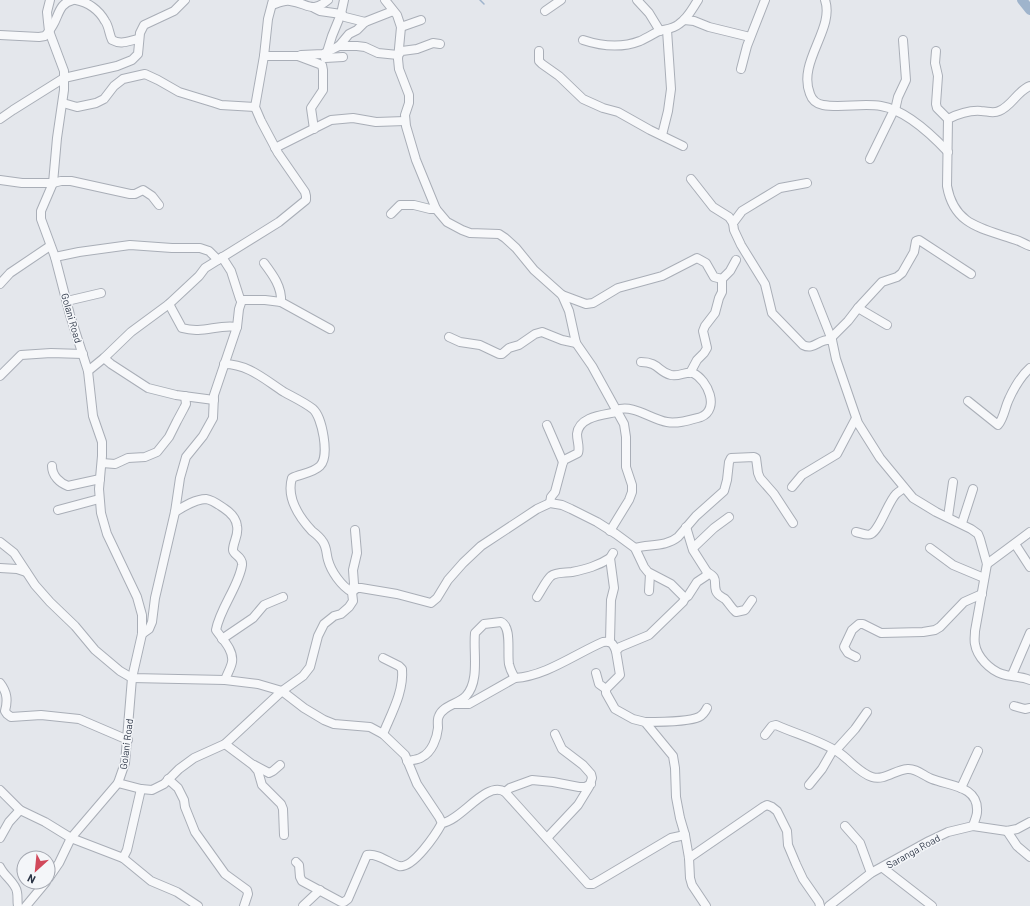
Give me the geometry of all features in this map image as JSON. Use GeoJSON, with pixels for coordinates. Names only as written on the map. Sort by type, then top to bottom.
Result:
{"type":"FeatureCollection","features":[{"type":"Feature","properties":{"kind":"street"},"geometry":{"type":"LineString","coordinates":[[0,35],[14,37],[43,37],[54,24],[60,9],[68,1],[72,0]]}},
{"type":"Feature","properties":{"kind":"street"},"geometry":{"type":"LineString","coordinates":[[76,0],[90,5],[97,11],[105,21],[112,40],[117,43],[123,43],[138,39]]}},
{"type":"Feature","properties":{"kind":"street"},"geometry":{"type":"LineString","coordinates":[[0,119],[64,78],[117,66],[132,60],[138,54],[138,39],[144,25],[174,11],[185,0]]}},
{"type":"Feature","properties":{"kind":"street"},"geometry":{"type":"LineString","coordinates":[[314,8],[321,6],[328,0]]}},
{"type":"Feature","properties":{"kind":"street"},"geometry":{"type":"LineString","coordinates":[[331,51],[332,36],[341,14],[344,0]]}},
{"type":"Feature","properties":{"kind":"street"},"geometry":{"type":"LineString","coordinates":[[385,0],[397,15],[401,27],[398,55],[399,69],[409,95],[409,103],[405,115],[405,121],[416,160],[436,209],[447,222],[470,233],[499,234],[516,248],[534,270],[562,295],[586,304],[593,303],[618,288],[662,276],[697,258],[706,263],[714,277],[722,279]]}},
{"type":"Feature","properties":{"kind":"street"},"geometry":{"type":"LineString","coordinates":[[545,11],[560,0]]}},
{"type":"Feature","properties":{"kind":"street"},"geometry":{"type":"LineString","coordinates":[[637,0],[663,31],[671,89],[668,111],[662,135]]}},
{"type":"Feature","properties":{"kind":"street"},"geometry":{"type":"LineString","coordinates":[[583,40],[606,45],[621,45],[639,42],[675,27],[684,20],[698,0]]}},
{"type":"Feature","properties":{"kind":"street"},"geometry":{"type":"LineString","coordinates":[[741,69],[750,37],[766,0]]}},
{"type":"Feature","properties":{"kind":"street"},"geometry":{"type":"LineString","coordinates":[[825,0],[826,17],[808,73],[807,82],[812,99],[816,103],[823,105],[868,105],[882,106],[895,110],[918,125],[948,152]]}},
{"type":"Feature","properties":{"kind":"street","name":"Golani Road"},"geometry":{"type":"LineString","coordinates":[[48,1],[47,12],[49,31],[62,64],[64,78],[63,103],[58,130],[53,183],[41,214],[42,223],[55,257],[88,371],[93,416],[102,442],[99,499],[101,513],[107,534],[137,597],[142,615],[142,634],[132,678],[125,763],[118,783],[71,838],[56,867]]}},
{"type":"Feature","properties":{"kind":"street"},"geometry":{"type":"LineString","coordinates":[[88,371],[131,332],[168,304],[199,276],[205,268],[274,226],[306,200],[305,192],[283,162],[257,113],[256,107],[268,20],[273,2],[290,1],[320,11],[341,14],[345,17],[365,22]]}},
{"type":"Feature","properties":{"kind":"street"},"geometry":{"type":"LineString","coordinates":[[331,51],[349,34],[357,30],[365,22],[394,10]]}},
{"type":"Feature","properties":{"kind":"street"},"geometry":{"type":"LineString","coordinates":[[401,27],[421,20]]}},
{"type":"Feature","properties":{"kind":"street"},"geometry":{"type":"LineString","coordinates":[[684,20],[694,21],[710,27],[750,37]]}},
{"type":"Feature","properties":{"kind":"street"},"geometry":{"type":"LineString","coordinates":[[870,159],[895,110],[898,97],[906,80],[903,40]]}},
{"type":"Feature","properties":{"kind":"street"},"geometry":{"type":"LineString","coordinates":[[264,56],[303,57],[357,46],[365,47],[378,53],[398,55],[402,51],[417,49],[433,43],[440,44]]}},
{"type":"Feature","properties":{"kind":"street"},"geometry":{"type":"LineString","coordinates":[[331,51],[343,57]]}},
{"type":"Feature","properties":{"kind":"street"},"geometry":{"type":"LineString","coordinates":[[539,51],[539,60],[542,64],[559,76],[584,98],[603,108],[618,112],[650,130],[684,146]]}},
{"type":"Feature","properties":{"kind":"street"},"geometry":{"type":"LineString","coordinates":[[936,51],[935,63],[938,76],[936,104],[937,108],[948,119],[947,186],[953,205],[963,218],[970,224],[1005,237],[1012,238],[1030,246]]}},
{"type":"Feature","properties":{"kind":"street"},"geometry":{"type":"LineString","coordinates":[[303,57],[322,65],[323,70],[323,90],[311,108],[314,129]]}},
{"type":"Feature","properties":{"kind":"street"},"geometry":{"type":"LineString","coordinates":[[63,103],[77,107],[96,103],[104,99],[114,86],[123,79],[145,74],[179,92],[214,104],[256,107]]}},
{"type":"Feature","properties":{"kind":"street"},"geometry":{"type":"LineString","coordinates":[[948,119],[962,112],[998,112],[1010,104],[1024,88],[1030,86]]}},
{"type":"Feature","properties":{"kind":"street"},"geometry":{"type":"LineString","coordinates":[[275,148],[331,120],[353,118],[376,122],[405,121]]}},
{"type":"Feature","properties":{"kind":"street"},"geometry":{"type":"LineString","coordinates":[[691,179],[713,207],[729,217],[733,223],[734,230],[741,245],[766,284],[772,313],[777,320],[808,348],[819,341],[831,339],[882,282],[897,277],[902,273],[914,252],[916,240],[919,240],[971,274]]}},
{"type":"Feature","properties":{"kind":"street"},"geometry":{"type":"LineString","coordinates":[[0,180],[22,183],[53,183],[61,181],[71,182],[130,194],[135,194],[143,190],[152,196],[159,205]]}},
{"type":"Feature","properties":{"kind":"street"},"geometry":{"type":"LineString","coordinates":[[733,223],[742,211],[780,188],[807,183]]}},
{"type":"Feature","properties":{"kind":"street"},"geometry":{"type":"LineString","coordinates":[[391,214],[400,205],[414,205],[436,209]]}},
{"type":"Feature","properties":{"kind":"street"},"geometry":{"type":"LineString","coordinates":[[55,257],[130,245],[200,248],[209,251],[220,258],[231,272],[240,299],[282,302],[330,329]]}},
{"type":"Feature","properties":{"kind":"street"},"geometry":{"type":"LineString","coordinates":[[0,284],[10,273],[50,246]]}},
{"type":"Feature","properties":{"kind":"street"},"geometry":{"type":"LineString","coordinates":[[690,373],[697,360],[707,348],[703,331],[704,326],[715,313],[722,292],[722,279],[730,271],[736,260]]}},
{"type":"Feature","properties":{"kind":"street"},"geometry":{"type":"LineString","coordinates":[[264,263],[277,283],[282,302]]}},
{"type":"Feature","properties":{"kind":"street"},"geometry":{"type":"LineString","coordinates":[[813,292],[831,339],[836,359],[856,418],[876,452],[913,498],[978,534],[987,564],[975,631],[976,649],[987,665],[995,671],[1030,680]]}},
{"type":"Feature","properties":{"kind":"street"},"geometry":{"type":"LineString","coordinates":[[67,301],[101,293]]}},
{"type":"Feature","properties":{"kind":"street"},"geometry":{"type":"LineString","coordinates":[[562,295],[569,310],[576,343],[592,366],[624,424],[626,437],[626,468],[632,485],[632,492],[629,500],[610,531]]}},
{"type":"Feature","properties":{"kind":"street","name":"Golani Road"},"geometry":{"type":"LineString","coordinates":[[142,634],[149,629],[152,622],[155,598],[186,457],[204,436],[211,423],[214,400],[236,327],[242,300]]}},
{"type":"Feature","properties":{"kind":"street"},"geometry":{"type":"LineString","coordinates":[[168,304],[182,328],[201,331],[223,326],[236,327]]}},
{"type":"Feature","properties":{"kind":"street"},"geometry":{"type":"LineString","coordinates":[[858,308],[887,325]]}},
{"type":"Feature","properties":{"kind":"street"},"geometry":{"type":"LineString","coordinates":[[449,337],[460,342],[480,345],[499,354],[502,354],[509,348],[519,345],[535,334],[542,332],[562,340],[576,343]]}},
{"type":"Feature","properties":{"kind":"street"},"geometry":{"type":"LineString","coordinates":[[0,376],[21,356],[83,354]]}},
{"type":"Feature","properties":{"kind":"street"},"geometry":{"type":"LineString","coordinates":[[104,358],[148,388],[185,396],[214,400]]}},
{"type":"Feature","properties":{"kind":"street"},"geometry":{"type":"LineString","coordinates":[[550,503],[555,492],[564,460],[578,453],[579,449],[577,434],[580,425],[587,419],[616,411],[620,408],[670,423],[692,420],[705,416],[711,403],[709,392],[703,380],[690,373],[673,375],[663,371],[654,364],[641,362]]}},
{"type":"Feature","properties":{"kind":"street"},"geometry":{"type":"LineString","coordinates":[[224,364],[234,364],[253,371],[314,409],[321,425],[325,456],[320,466],[313,471],[292,478],[290,484],[291,493],[294,507],[304,522],[322,540],[327,550],[327,559],[345,588],[352,592]]}},
{"type":"Feature","properties":{"kind":"street"},"geometry":{"type":"LineString","coordinates":[[968,401],[998,425],[1002,419],[1012,393],[1021,377],[1030,368]]}},
{"type":"Feature","properties":{"kind":"street"},"geometry":{"type":"LineString","coordinates":[[102,463],[115,464],[128,458],[145,457],[157,452],[169,437],[186,404],[185,396]]}},
{"type":"Feature","properties":{"kind":"street"},"geometry":{"type":"LineString","coordinates":[[792,487],[802,474],[837,454],[856,418]]}},
{"type":"Feature","properties":{"kind":"street"},"geometry":{"type":"LineString","coordinates":[[547,425],[563,462]]}},
{"type":"Feature","properties":{"kind":"street"},"geometry":{"type":"LineString","coordinates":[[635,548],[659,545],[675,540],[705,507],[724,491],[729,462],[734,457],[756,458],[760,478],[774,494],[793,523]]}},
{"type":"Feature","properties":{"kind":"street"},"geometry":{"type":"LineString","coordinates":[[52,466],[52,472],[58,480],[68,486],[100,479]]}},
{"type":"Feature","properties":{"kind":"street"},"geometry":{"type":"LineString","coordinates":[[948,517],[953,482]]}},
{"type":"Feature","properties":{"kind":"street"},"geometry":{"type":"LineString","coordinates":[[856,532],[866,535],[871,534],[876,529],[893,498],[904,488]]}},
{"type":"Feature","properties":{"kind":"street"},"geometry":{"type":"LineString","coordinates":[[962,524],[974,489]]}},
{"type":"Feature","properties":{"kind":"street"},"geometry":{"type":"LineString","coordinates":[[58,510],[99,499]]}},
{"type":"Feature","properties":{"kind":"street"},"geometry":{"type":"LineString","coordinates":[[175,512],[195,502],[206,499],[214,502],[231,513],[236,520],[238,527],[233,550],[240,558],[242,564],[239,574],[225,603],[216,630],[230,651],[232,658],[232,663],[225,680]]}},
{"type":"Feature","properties":{"kind":"street"},"geometry":{"type":"LineString","coordinates":[[352,592],[357,588],[361,588],[431,603],[434,601],[448,580],[480,546],[537,509],[550,503],[562,505],[597,522],[635,548],[644,567],[650,574],[671,584],[685,598]]}},
{"type":"Feature","properties":{"kind":"street"},"geometry":{"type":"LineString","coordinates":[[693,548],[714,528],[729,518]]}},
{"type":"Feature","properties":{"kind":"street"},"geometry":{"type":"LineString","coordinates":[[686,527],[693,548],[706,572],[712,575],[715,580],[718,594],[725,599],[730,607],[736,612],[745,610],[752,600]]}},
{"type":"Feature","properties":{"kind":"street"},"geometry":{"type":"LineString","coordinates":[[118,783],[141,789],[152,790],[164,784],[179,769],[194,758],[225,744],[282,691],[303,676],[310,667],[318,636],[324,624],[334,616],[341,614],[353,601],[353,570],[357,553],[355,530]]}},
{"type":"Feature","properties":{"kind":"street"},"geometry":{"type":"LineString","coordinates":[[987,564],[1030,532]]}},
{"type":"Feature","properties":{"kind":"street"},"geometry":{"type":"LineString","coordinates":[[0,542],[14,553],[35,585],[75,626],[95,650],[115,667],[132,678],[225,680],[258,684],[282,691],[304,708],[334,724],[370,727],[383,734],[402,752],[417,784],[442,823]]}},
{"type":"Feature","properties":{"kind":"street"},"geometry":{"type":"LineString","coordinates":[[1015,544],[1030,567]]}},
{"type":"Feature","properties":{"kind":"street"},"geometry":{"type":"LineString","coordinates":[[930,548],[953,565],[984,578]]}},
{"type":"Feature","properties":{"kind":"street"},"geometry":{"type":"LineString","coordinates":[[537,597],[544,588],[547,579],[552,575],[588,569],[602,564],[612,555],[614,588],[611,600],[610,641],[613,643],[616,650],[620,675],[606,689]]}},
{"type":"Feature","properties":{"kind":"street"},"geometry":{"type":"LineString","coordinates":[[0,568],[17,569],[26,572]]}},
{"type":"Feature","properties":{"kind":"street"},"geometry":{"type":"LineString","coordinates":[[616,650],[652,633],[688,596],[697,582],[706,576],[706,572]]}},
{"type":"Feature","properties":{"kind":"street"},"geometry":{"type":"LineString","coordinates":[[649,591],[650,574]]}},
{"type":"Feature","properties":{"kind":"street"},"geometry":{"type":"LineString","coordinates":[[856,657],[848,653],[844,647],[852,630],[859,624],[863,624],[881,633],[923,632],[935,630],[940,627],[964,602],[982,594]]}},
{"type":"Feature","properties":{"kind":"street"},"geometry":{"type":"LineString","coordinates":[[222,639],[253,618],[264,605],[283,597]]}},
{"type":"Feature","properties":{"kind":"street"},"geometry":{"type":"LineString","coordinates":[[407,761],[421,758],[428,753],[436,737],[439,714],[446,708],[466,697],[471,690],[475,678],[474,633],[484,624],[501,622],[505,624],[507,631],[509,666],[515,678]]}},
{"type":"Feature","properties":{"kind":"street"},"geometry":{"type":"LineString","coordinates":[[1012,675],[1030,633]]}},
{"type":"Feature","properties":{"kind":"street"},"geometry":{"type":"LineString","coordinates":[[454,704],[469,704],[515,678],[523,678],[538,673],[598,644],[610,641]]}},
{"type":"Feature","properties":{"kind":"street"},"geometry":{"type":"LineString","coordinates":[[383,658],[399,666],[402,669],[403,676],[396,702],[383,734]]}},
{"type":"Feature","properties":{"kind":"street"},"geometry":{"type":"LineString","coordinates":[[596,674],[599,684],[606,689],[608,698],[617,711],[633,720],[645,722],[698,718],[707,708]]}},
{"type":"Feature","properties":{"kind":"street"},"geometry":{"type":"LineString","coordinates":[[0,683],[6,691],[7,699],[5,711],[11,716],[41,715],[71,717],[128,740]]}},
{"type":"Feature","properties":{"kind":"street"},"geometry":{"type":"LineString","coordinates":[[1014,706],[1025,709],[1030,708]]}},
{"type":"Feature","properties":{"kind":"street"},"geometry":{"type":"LineString","coordinates":[[809,785],[835,750],[855,729],[867,712]]}},
{"type":"Feature","properties":{"kind":"street"},"geometry":{"type":"LineString","coordinates":[[645,722],[669,751],[674,762],[676,797],[685,835],[692,885],[706,906]]}},
{"type":"Feature","properties":{"kind":"street"},"geometry":{"type":"LineString","coordinates":[[765,735],[772,726],[776,725],[814,739],[835,750],[863,772],[873,777],[883,777],[898,771],[912,769],[933,779],[961,788],[972,794],[976,802],[977,812],[973,826]]}},
{"type":"Feature","properties":{"kind":"street"},"geometry":{"type":"LineString","coordinates":[[547,838],[578,805],[591,784],[592,776],[583,765],[562,749],[555,734]]}},
{"type":"Feature","properties":{"kind":"street"},"geometry":{"type":"LineString","coordinates":[[225,744],[254,765],[269,773],[274,771],[280,765]]}},
{"type":"Feature","properties":{"kind":"street"},"geometry":{"type":"LineString","coordinates":[[961,788],[978,751]]}},
{"type":"Feature","properties":{"kind":"street"},"geometry":{"type":"LineString","coordinates":[[254,765],[258,771],[262,785],[277,800],[283,809],[284,835]]}},
{"type":"Feature","properties":{"kind":"street"},"geometry":{"type":"LineString","coordinates":[[168,779],[178,788],[184,800],[185,807],[195,832],[225,874],[247,890],[248,894],[244,906]]}},
{"type":"Feature","properties":{"kind":"street"},"geometry":{"type":"LineString","coordinates":[[505,792],[510,788],[532,780],[582,787],[591,784]]}},
{"type":"Feature","properties":{"kind":"street"},"geometry":{"type":"LineString","coordinates":[[123,858],[127,850],[141,789]]}},
{"type":"Feature","properties":{"kind":"street"},"geometry":{"type":"LineString","coordinates":[[296,862],[300,868],[300,877],[302,881],[341,902],[346,900],[367,855],[374,855],[401,866],[409,864],[428,844],[442,823],[451,820],[472,803],[489,792],[498,789],[505,792],[580,876],[590,885],[671,838],[685,835]]}},
{"type":"Feature","properties":{"kind":"street"},"geometry":{"type":"LineString","coordinates":[[0,790],[20,810],[45,822],[71,838],[123,858],[151,881],[177,892],[198,906]]}},
{"type":"Feature","properties":{"kind":"street"},"geometry":{"type":"LineString","coordinates":[[689,858],[763,807],[772,807],[777,811],[787,831],[788,845],[796,864],[820,906]]}},
{"type":"Feature","properties":{"kind":"street"},"geometry":{"type":"LineString","coordinates":[[0,838],[9,822],[20,810]]}},
{"type":"Feature","properties":{"kind":"street","name":"Saranga Road"},"geometry":{"type":"LineString","coordinates":[[830,906],[871,874],[948,832],[973,826],[1007,831],[1017,829],[1030,822]]}},
{"type":"Feature","properties":{"kind":"street"},"geometry":{"type":"LineString","coordinates":[[845,826],[860,843],[871,874]]}},
{"type":"Feature","properties":{"kind":"street"},"geometry":{"type":"LineString","coordinates":[[1007,831],[1017,846],[1030,857]]}},
{"type":"Feature","properties":{"kind":"street"},"geometry":{"type":"LineString","coordinates":[[0,867],[18,892],[18,906]]}},
{"type":"Feature","properties":{"kind":"street"},"geometry":{"type":"LineString","coordinates":[[883,868],[932,906]]}},
{"type":"Feature","properties":{"kind":"street"},"geometry":{"type":"LineString","coordinates":[[26,906],[39,890]]}},
{"type":"Feature","properties":{"kind":"street"},"geometry":{"type":"LineString","coordinates":[[303,906],[320,890]]}},
{"type":"Feature","properties":{"kind":"waterway"},"geometry":{"type":"LineString","coordinates":[[480,0],[484,4]]}},
{"type":"Feature","properties":{"kind":"waterway"},"geometry":{"type":"LineString","coordinates":[[1022,0],[1030,10]]}}]}
